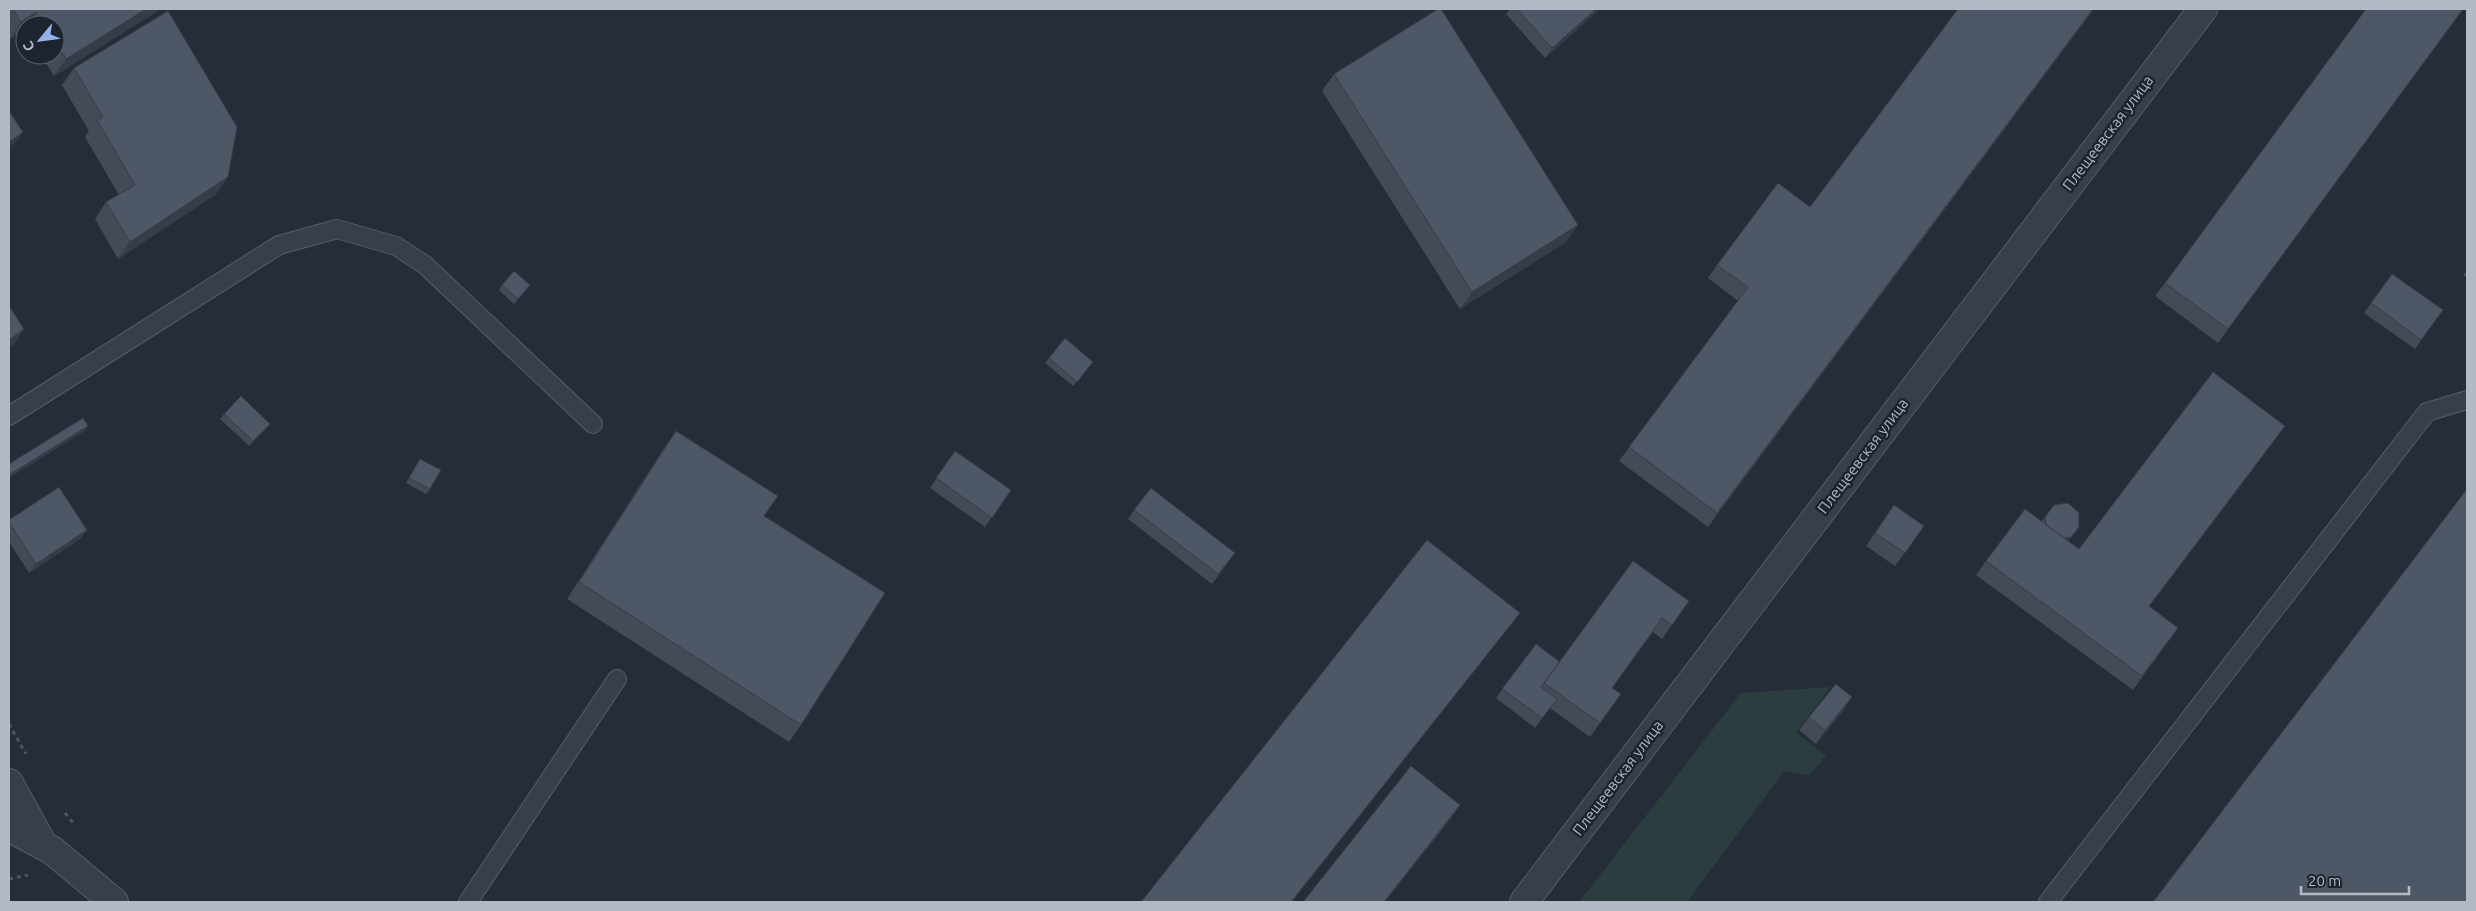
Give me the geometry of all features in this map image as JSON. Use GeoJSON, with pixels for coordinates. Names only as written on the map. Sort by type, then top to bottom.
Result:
{"type":"FeatureCollection","features":[{"type":"Feature","properties":{"kind":"street","name":"Плещеевская улица"},"geometry":{"type":"LineString","coordinates":[[1524,902],[2203,9]]}},
{"type":"Feature","properties":{"kind":"street"},"geometry":{"type":"LineString","coordinates":[[9,782],[43,845]]}},
{"type":"Feature","properties":{"kind":"street"},"geometry":{"type":"LineString","coordinates":[[9,827],[53,851],[114,902]]}},
{"type":"Feature","properties":{"kind":"lane"},"geometry":{"type":"LineString","coordinates":[[9,416],[279,245],[337,229],[396,246],[425,265],[593,424]]}},
{"type":"Feature","properties":{"kind":"lane"},"geometry":{"type":"LineString","coordinates":[[2048,902],[2427,412],[2467,400]]}},
{"type":"Feature","properties":{"kind":"lane"},"geometry":{"type":"LineString","coordinates":[[468,902],[617,679]]}},
{"type":"Feature","properties":{"kind":"shaded area"},"geometry":{"type":"Polygon","coordinates":[[[1831,687],[1796,732],[1826,756],[1810,775],[1784,771],[1687,902],[1579,902],[1741,693],[1831,687]]]}},
{"type":"Feature","properties":{"kind":"building"},"geometry":{"type":"Polygon","coordinates":[[[13,9],[146,9],[66,59],[65,15],[38,15],[36,12],[32,15],[17,15],[13,9]]]}},
{"type":"Feature","properties":{"kind":"building"},"geometry":{"type":"Polygon","coordinates":[[[1438,9],[1441,9],[1578,225],[1472,292],[1334,74],[1438,9]]]}},
{"type":"Feature","properties":{"kind":"building"},"geometry":{"type":"Polygon","coordinates":[[[1517,9],[1594,9],[1595,10],[1552,48],[1517,9]]]}},
{"type":"Feature","properties":{"kind":"building"},"geometry":{"type":"Polygon","coordinates":[[[1958,9],[2093,9],[1717,513],[1629,447],[1748,287],[1717,265],[1778,183],[1810,207],[1958,9]]]}},
{"type":"Feature","properties":{"kind":"building"},"geometry":{"type":"Polygon","coordinates":[[[2366,9],[2463,9],[2228,329],[2165,283],[2366,9]]]}},
{"type":"Feature","properties":{"kind":"building"},"geometry":{"type":"Polygon","coordinates":[[[168,11],[237,127],[228,177],[130,242],[106,202],[135,185],[97,120],[103,117],[74,68],[168,11]]]}},
{"type":"Feature","properties":{"kind":"building"},"geometry":{"type":"Polygon","coordinates":[[[9,111],[23,132],[9,142],[9,111]]]}},
{"type":"Feature","properties":{"kind":"building"},"geometry":{"type":"Polygon","coordinates":[[[514,271],[530,285],[518,299],[502,285],[514,271]]]}},
{"type":"Feature","properties":{"kind":"building"},"geometry":{"type":"Polygon","coordinates":[[[2392,274],[2443,310],[2421,340],[2371,303],[2392,274]]]}},
{"type":"Feature","properties":{"kind":"building"},"geometry":{"type":"Polygon","coordinates":[[[9,306],[24,329],[9,340],[9,306]]]}},
{"type":"Feature","properties":{"kind":"building"},"geometry":{"type":"Polygon","coordinates":[[[1065,338],[1093,362],[1077,382],[1049,358],[1065,338]]]}},
{"type":"Feature","properties":{"kind":"building"},"geometry":{"type":"Polygon","coordinates":[[[2213,372],[2285,426],[2149,606],[2178,628],[2142,676],[1986,561],[2025,509],[2079,549],[2213,372]]]}},
{"type":"Feature","properties":{"kind":"building"},"geometry":{"type":"Polygon","coordinates":[[[241,396],[270,424],[253,441],[224,414],[241,396]]]}},
{"type":"Feature","properties":{"kind":"building"},"geometry":{"type":"Polygon","coordinates":[[[83,418],[88,426],[9,475],[9,464],[83,418]]]}},
{"type":"Feature","properties":{"kind":"building"},"geometry":{"type":"Polygon","coordinates":[[[676,431],[778,496],[764,516],[885,593],[801,725],[579,582],[676,431]]]}},
{"type":"Feature","properties":{"kind":"building"},"geometry":{"type":"Polygon","coordinates":[[[955,451],[1011,490],[992,518],[936,478],[955,451]]]}},
{"type":"Feature","properties":{"kind":"building"},"geometry":{"type":"Polygon","coordinates":[[[420,459],[441,470],[430,489],[409,478],[420,459]]]}},
{"type":"Feature","properties":{"kind":"building"},"geometry":{"type":"Polygon","coordinates":[[[59,487],[87,530],[36,564],[9,520],[59,487]]]}},
{"type":"Feature","properties":{"kind":"building"},"geometry":{"type":"Polygon","coordinates":[[[1151,488],[1235,553],[1218,574],[1134,510],[1151,488]]]}},
{"type":"Feature","properties":{"kind":"building"},"geometry":{"type":"Polygon","coordinates":[[[2467,489],[2467,902],[2153,902],[2467,489]]]}},
{"type":"Feature","properties":{"kind":"building"},"geometry":{"type":"Polygon","coordinates":[[[2068,503],[2079,513],[2079,527],[2071,537],[2064,538],[2046,525],[2045,517],[2054,505],[2068,503]]]}},
{"type":"Feature","properties":{"kind":"building"},"geometry":{"type":"Polygon","coordinates":[[[1894,505],[1924,526],[1905,553],[1875,533],[1894,505]]]}},
{"type":"Feature","properties":{"kind":"building"},"geometry":{"type":"Polygon","coordinates":[[[1427,540],[1520,613],[1291,902],[1141,902],[1427,540]]]}},
{"type":"Feature","properties":{"kind":"building"},"geometry":{"type":"Polygon","coordinates":[[[1633,561],[1689,601],[1672,625],[1662,618],[1612,688],[1621,694],[1600,723],[1544,683],[1633,561]]]}},
{"type":"Feature","properties":{"kind":"building"},"geometry":{"type":"Polygon","coordinates":[[[1536,644],[1560,662],[1541,687],[1557,699],[1542,718],[1502,689],[1536,644]]]}},
{"type":"Feature","properties":{"kind":"building"},"geometry":{"type":"Polygon","coordinates":[[[1836,684],[1852,697],[1825,730],[1809,717],[1836,684]]]}},
{"type":"Feature","properties":{"kind":"building"},"geometry":{"type":"Polygon","coordinates":[[[1411,766],[1460,805],[1384,902],[1303,902],[1411,766]]]}}]}
